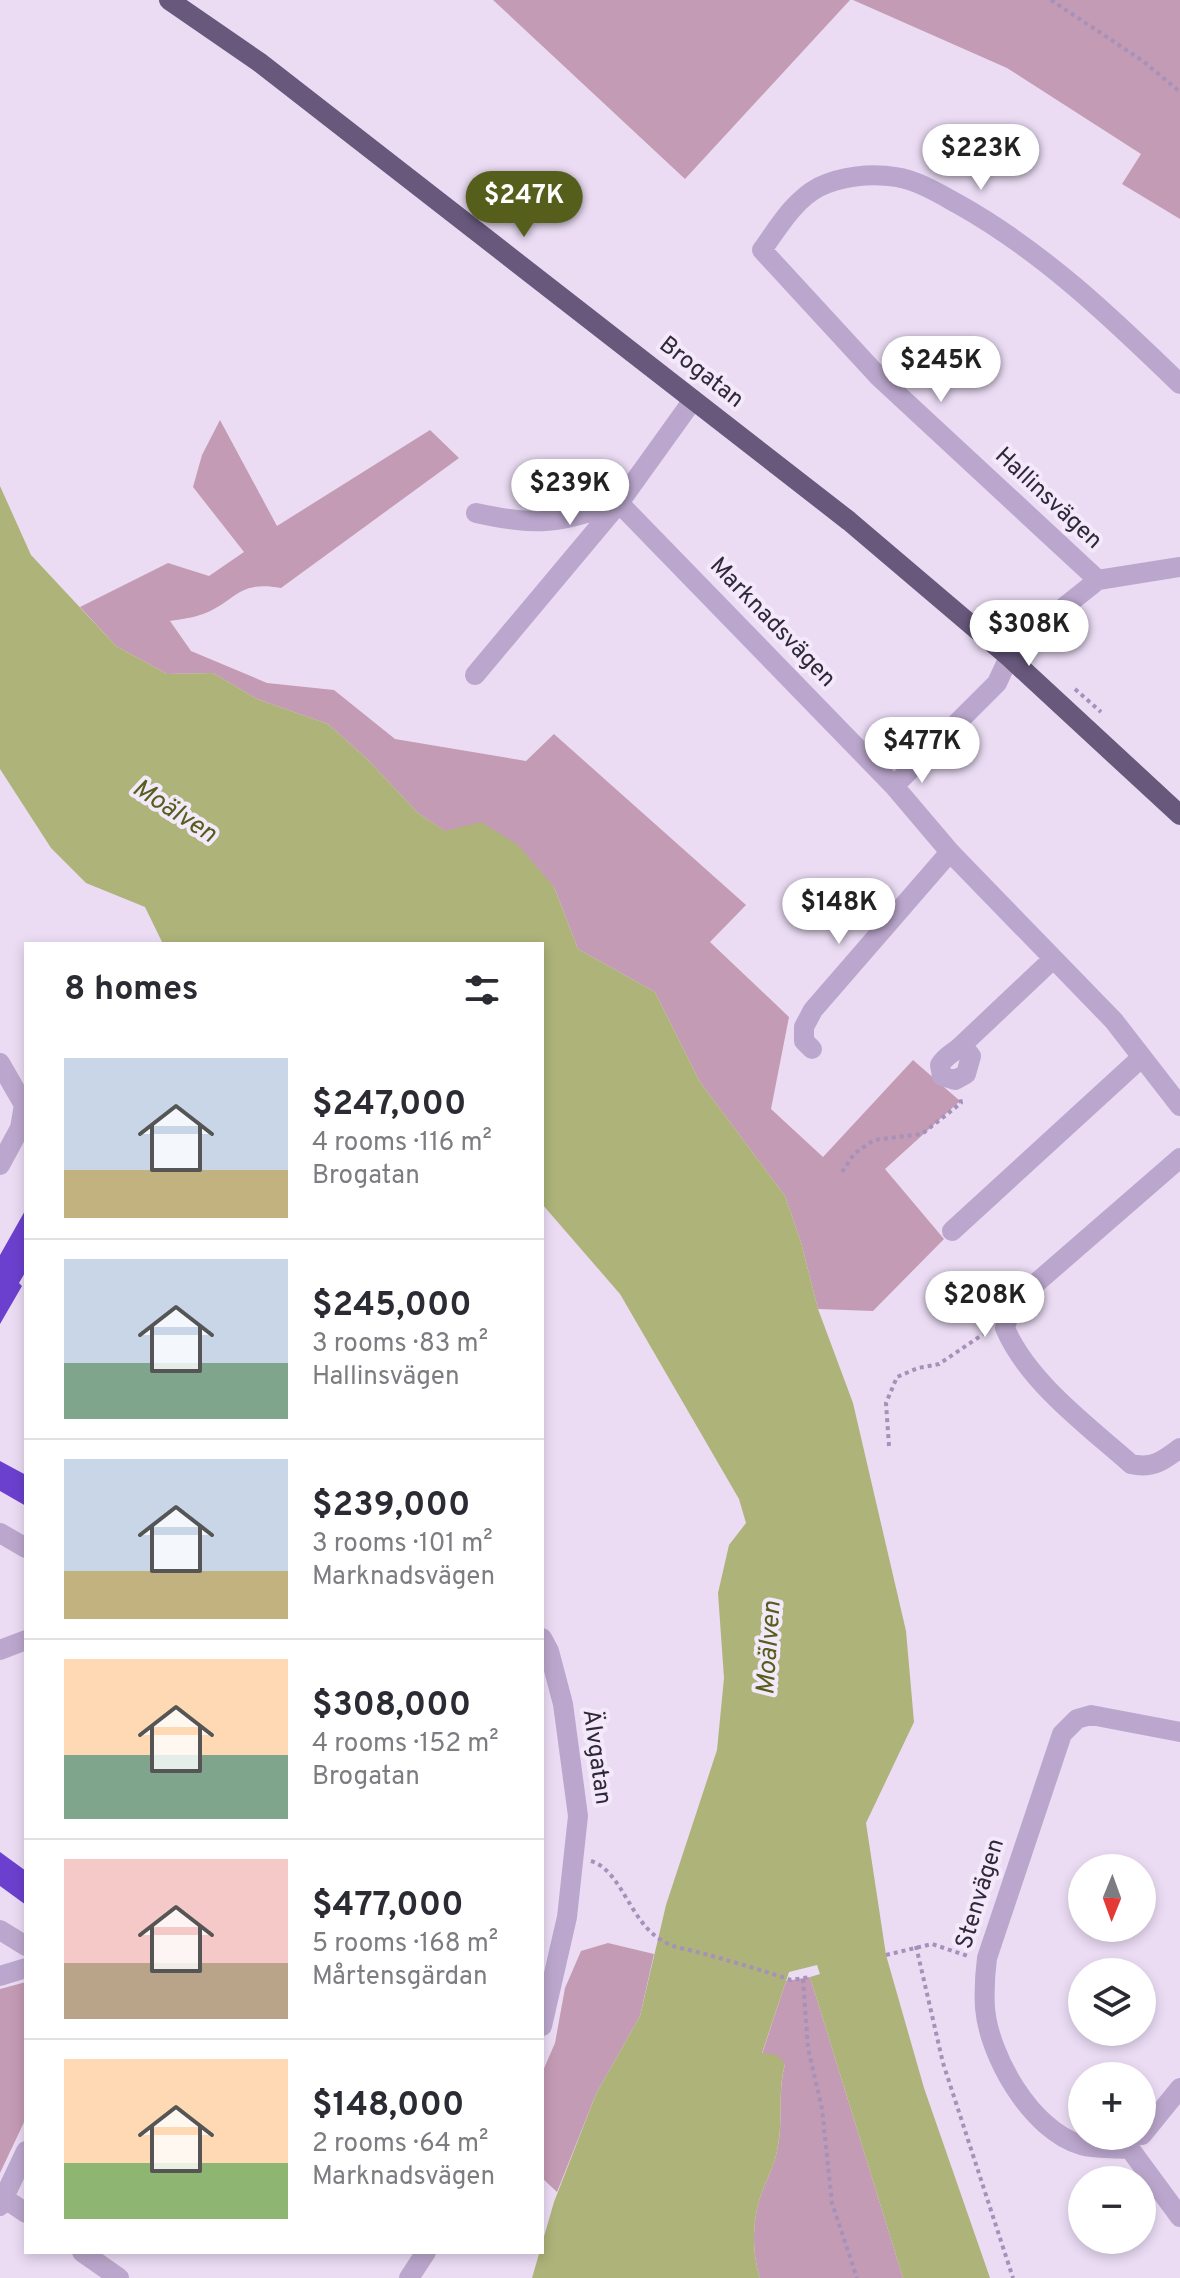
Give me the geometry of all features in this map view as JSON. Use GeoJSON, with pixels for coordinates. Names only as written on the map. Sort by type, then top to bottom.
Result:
{"type":"FeatureCollection","features":[{"type":"Feature","properties":{"kind":"main road","name":"Brogatan"},"geometry":{"type":"LineString","coordinates":[[169,0],[259,62],[849,521],[1009,657],[1180,815]]}},
{"type":"Feature","properties":{"kind":"street","name":"Hallinsvägen"},"geometry":{"type":"LineString","coordinates":[[1098,580],[879,377],[762,250],[799,202],[818,188],[849,177],[899,177],[940,194],[993,224],[1060,273],[1180,384]]}},
{"type":"Feature","properties":{"kind":"street"},"geometry":{"type":"LineString","coordinates":[[475,675],[619,503],[693,400]]}},
{"type":"Feature","properties":{"kind":"street"},"geometry":{"type":"LineString","coordinates":[[476,513],[523,523],[561,521],[619,503]]}},
{"type":"Feature","properties":{"kind":"street","name":"Marknadsvägen"},"geometry":{"type":"LineString","coordinates":[[619,503],[894,786],[950,852],[1114,1021],[1180,1106]]}},
{"type":"Feature","properties":{"kind":"street"},"geometry":{"type":"LineString","coordinates":[[894,786],[997,683],[1009,657],[1034,631],[1098,580],[1180,567]]}},
{"type":"Feature","properties":{"kind":"street"},"geometry":{"type":"LineString","coordinates":[[812,1049],[804,1041],[804,1027],[813,1010],[950,852]]}},
{"type":"Feature","properties":{"kind":"street"},"geometry":{"type":"LineString","coordinates":[[955,1080],[942,1076],[940,1065],[946,1056],[962,1045],[1053,959]]}},
{"type":"Feature","properties":{"kind":"street"},"geometry":{"type":"LineString","coordinates":[[952,1231],[1141,1058]]}},
{"type":"Feature","properties":{"kind":"street"},"geometry":{"type":"LineString","coordinates":[[0,1063],[24,1105],[20,1128],[0,1165]]}},
{"type":"Feature","properties":{"kind":"street"},"geometry":{"type":"LineString","coordinates":[[1180,1158],[1012,1304],[1005,1328],[1011,1343],[1059,1401],[1131,1464],[1145,1467],[1160,1463],[1180,1448]]}},
{"type":"Feature","properties":{"kind":"street"},"geometry":{"type":"LineString","coordinates":[[0,1533],[24,1547]]}},
{"type":"Feature","properties":{"kind":"street"},"geometry":{"type":"LineString","coordinates":[[0,1650],[24,1641]]}},
{"type":"Feature","properties":{"kind":"street","name":"Älvgatan"},"geometry":{"type":"LineString","coordinates":[[544,1642],[563,1704],[578,1816],[567,1917],[550,1960],[544,2010]]}},
{"type":"Feature","properties":{"kind":"street","name":"Stenvägen"},"geometry":{"type":"LineString","coordinates":[[1068,2138],[1040,2120],[1010,2080],[992,2042],[985,2009],[987,1958],[1062,1734],[1077,1719],[1091,1715],[1180,1732]]}},
{"type":"Feature","properties":{"kind":"street"},"geometry":{"type":"LineString","coordinates":[[0,1930],[24,1945]]}},
{"type":"Feature","properties":{"kind":"street"},"geometry":{"type":"LineString","coordinates":[[0,1976],[24,1969]]}},
{"type":"Feature","properties":{"kind":"street"},"geometry":{"type":"LineString","coordinates":[[1156,2118],[1180,2088]]}},
{"type":"Feature","properties":{"kind":"street"},"geometry":{"type":"LineString","coordinates":[[1143,2150],[1180,2217]]}},
{"type":"Feature","properties":{"kind":"street"},"geometry":{"type":"LineString","coordinates":[[24,2155],[2,2202],[24,2212]]}},
{"type":"Feature","properties":{"kind":"street"},"geometry":{"type":"LineString","coordinates":[[85,2254],[119,2278]]}},
{"type":"Feature","properties":{"kind":"street"},"geometry":{"type":"LineString","coordinates":[[409,2278],[425,2254]]}},
{"type":"Feature","properties":{"kind":"path"},"geometry":{"type":"LineString","coordinates":[[1051,0],[1143,61],[1180,92]]}},
{"type":"Feature","properties":{"kind":"path"},"geometry":{"type":"LineString","coordinates":[[842,1172],[854,1154],[874,1140],[922,1134],[938,1124],[961,1103],[955,1080]]}},
{"type":"Feature","properties":{"kind":"path"},"geometry":{"type":"LineString","coordinates":[[889,1446],[886,1403],[897,1377],[939,1364],[1009,1315]]}},
{"type":"Feature","properties":{"kind":"path"},"geometry":{"type":"LineString","coordinates":[[573,1860],[601,1864],[626,1896],[638,1922],[664,1942],[791,1980],[810,1977]]}},
{"type":"Feature","properties":{"kind":"path"},"geometry":{"type":"LineString","coordinates":[[886,1955],[932,1944],[965,1956],[987,1958]]}},
{"type":"Feature","properties":{"kind":"path"},"geometry":{"type":"LineString","coordinates":[[916,1946],[943,2063],[1013,2278]]}},
{"type":"Feature","properties":{"kind":"path"},"geometry":{"type":"LineString","coordinates":[[803,1979],[808,2048],[822,2109],[832,2203],[857,2278]]}},
{"type":"Feature","properties":{"kind":"shaded area"},"geometry":{"type":"Polygon","coordinates":[[[493,0],[850,0],[685,179],[493,0]]]}},
{"type":"Feature","properties":{"kind":"shaded area"},"geometry":{"type":"Polygon","coordinates":[[[853,0],[1180,0],[1180,219],[1122,184],[1141,154],[1007,68],[853,0]]]}},
{"type":"Feature","properties":{"kind":"shaded area"},"geometry":{"type":"Polygon","coordinates":[[[220,420],[277,526],[430,430],[459,458],[281,588],[266,586],[246,589],[203,614],[170,621],[191,651],[267,683],[334,690],[395,739],[526,761],[554,734],[746,905],[710,942],[789,1017],[771,1109],[823,1157],[913,1060],[960,1101],[885,1169],[944,1239],[873,1311],[818,1309],[801,1242],[785,1196],[700,1082],[655,992],[578,949],[554,887],[481,823],[446,832],[418,813],[367,759],[328,724],[257,699],[213,673],[167,674],[116,646],[80,607],[168,563],[209,576],[244,552],[193,487],[202,455],[220,420]]]}},
{"type":"Feature","properties":{"kind":"shaded area"},"geometry":{"type":"Polygon","coordinates":[[[608,1943],[654,1954],[640,2016],[596,2094],[557,2192],[544,2180],[544,2068],[555,2043],[565,1988],[581,1951],[608,1943]]]}},
{"type":"Feature","properties":{"kind":"shaded area"},"geometry":{"type":"Polygon","coordinates":[[[810,1977],[903,2278],[760,2278],[757,2269],[754,2228],[760,2198],[777,2151],[785,2064],[762,2054],[786,1981],[810,1977]]]}},
{"type":"Feature","properties":{"kind":"shaded area"},"geometry":{"type":"Polygon","coordinates":[[[24,1983],[24,2122],[0,2173],[0,1989],[24,1983]]]}},
{"type":"Feature","properties":{"kind":"water","name":"Moälven"},"geometry":{"type":"Polygon","coordinates":[[[0,486],[31,555],[116,646],[167,674],[213,673],[257,699],[328,724],[367,759],[418,813],[445,831],[481,822],[518,845],[554,887],[578,949],[655,992],[700,1082],[785,1196],[801,1242],[818,1309],[853,1403],[906,1631],[914,1722],[866,1823],[886,1955],[924,2088],[990,2278],[903,2278],[810,1977],[820,1974],[817,1965],[789,1972],[762,2053],[777,2055],[785,2064],[777,2151],[760,2198],[754,2228],[760,2278],[532,2278],[539,2254],[544,2254],[544,2237],[554,2202],[596,2094],[640,2016],[666,1905],[717,1750],[724,1678],[718,1593],[729,1545],[746,1523],[739,1499],[620,1294],[544,1206],[544,942],[162,942],[145,907],[86,883],[51,848],[0,769],[0,486]]]}},
{"type":"Feature","properties":{"kind":"building"},"geometry":{"type":"Polygon","coordinates":[[[24,1213],[24,1274],[19,1283],[22,1286],[0,1324],[0,1255],[24,1213]]]}},
{"type":"Feature","properties":{"kind":"building"},"geometry":{"type":"Polygon","coordinates":[[[0,1461],[24,1474],[24,1505],[0,1491],[0,1461]]]}},
{"type":"Feature","properties":{"kind":"building"},"geometry":{"type":"Polygon","coordinates":[[[0,1852],[24,1870],[24,1904],[0,1886],[0,1852]]]}}]}
